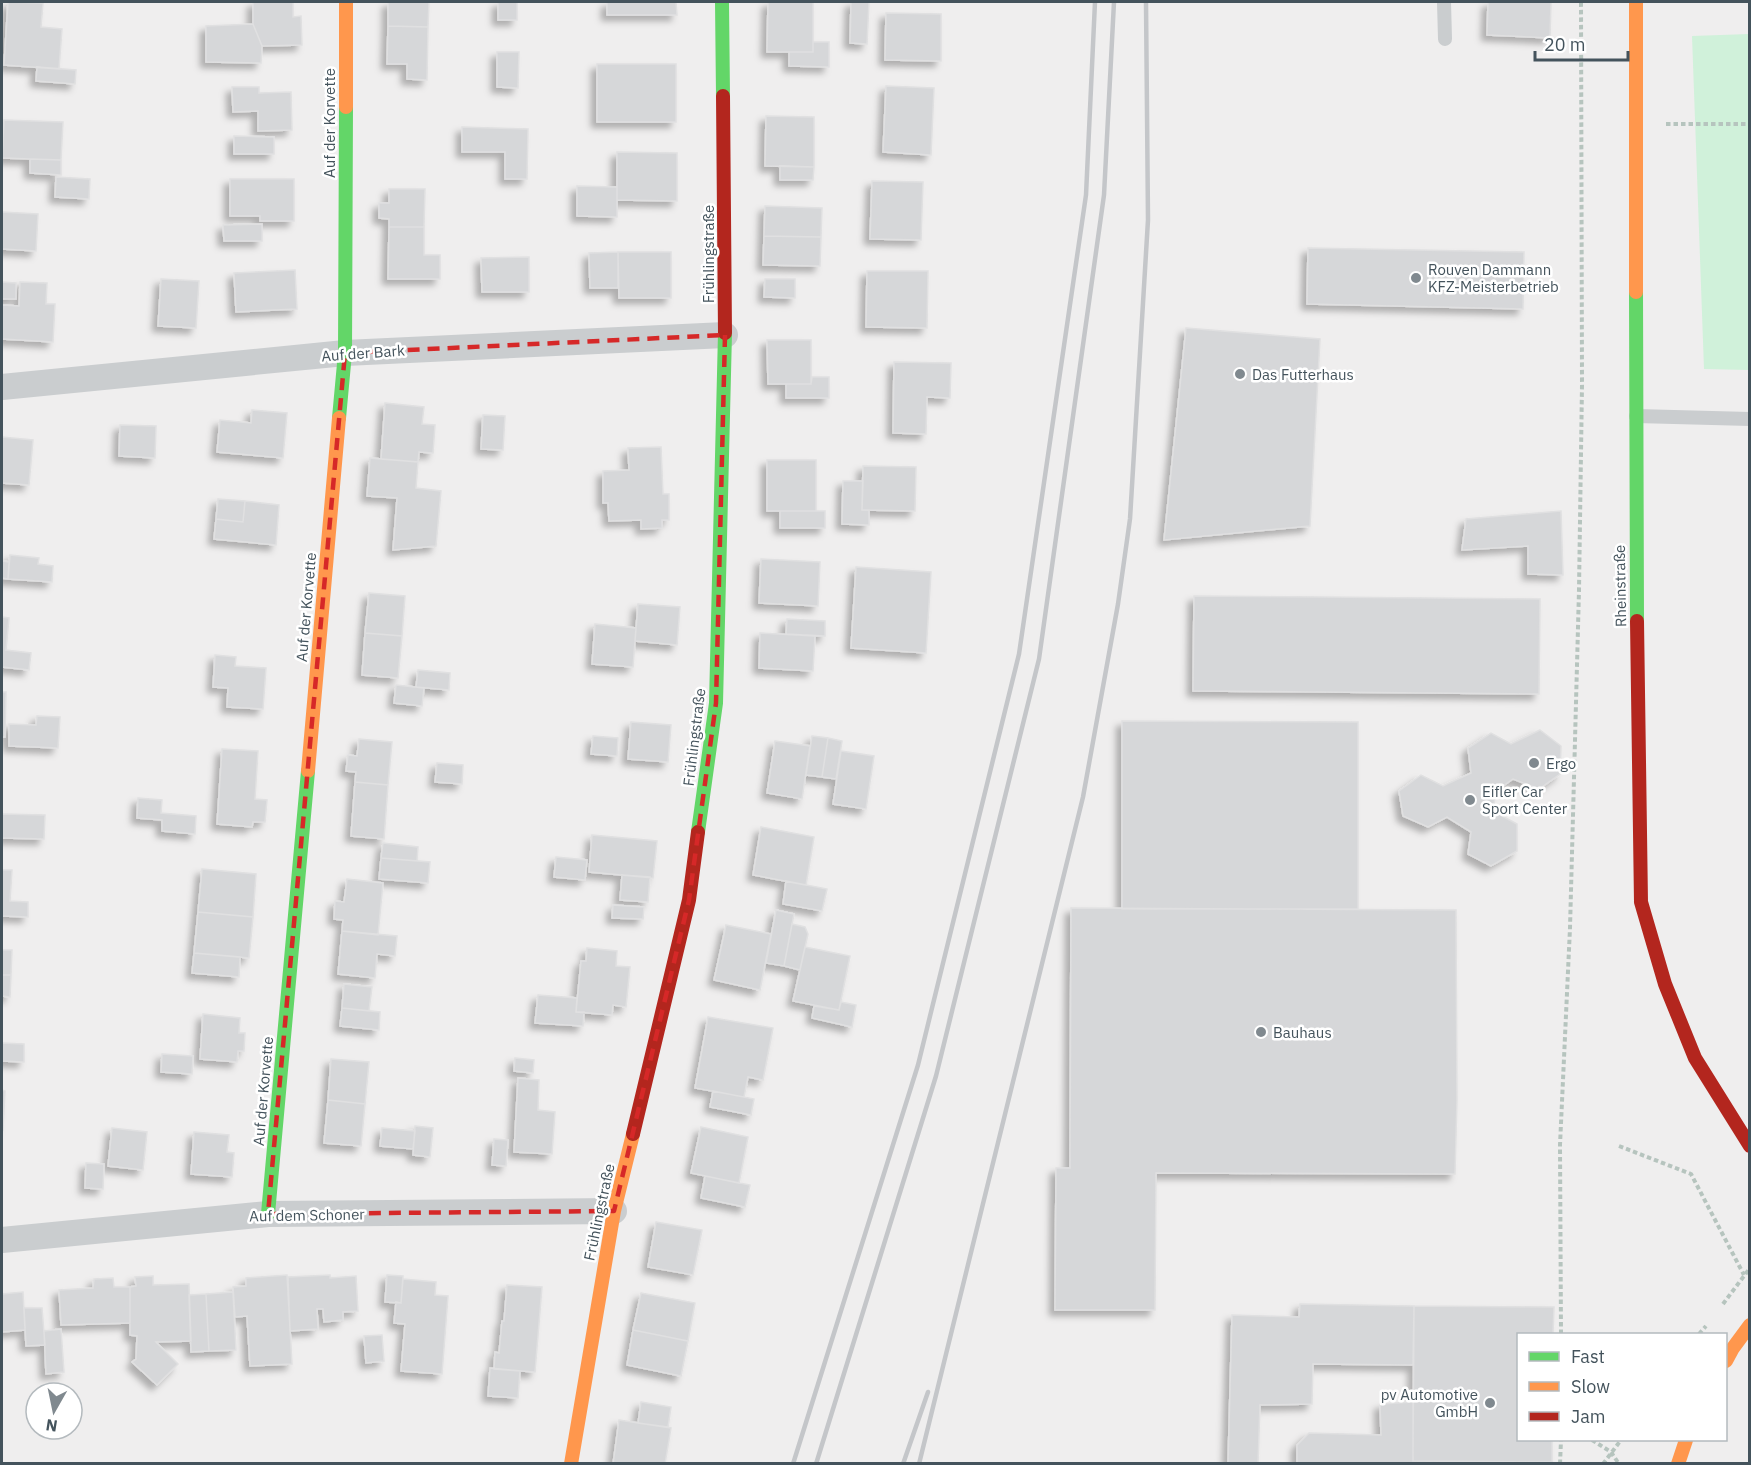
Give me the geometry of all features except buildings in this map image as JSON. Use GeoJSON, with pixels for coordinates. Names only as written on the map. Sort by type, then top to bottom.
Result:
{"type":"FeatureCollection","features":[{"type":"Feature","properties":{"kind":"street","name":"Auf der Korvette"},"geometry":{"type":"LineString","coordinates":[[268,1214],[345,353],[346,2]]}},
{"type":"Feature","properties":{"kind":"street","name":"Frühlingstraße"},"geometry":{"type":"LineString","coordinates":[[571,1464],[614,1211],[689,900],[716,703],[725,335],[722,2]]}},
{"type":"Feature","properties":{"kind":"street","name":"Rheinstraße"},"geometry":{"type":"LineString","coordinates":[[1636,2],[1636,416],[1641,902],[1665,984],[1695,1058],[1749,1146]]}},
{"type":"Feature","properties":{"kind":"street","name":"Auf der Bark"},"geometry":{"type":"LineString","coordinates":[[2,387],[345,353],[725,335]]}},
{"type":"Feature","properties":{"kind":"street","name":"Auf dem Schoner"},"geometry":{"type":"LineString","coordinates":[[2,1240],[268,1214],[614,1211]]}},
{"type":"Feature","properties":{"kind":"street"},"geometry":{"type":"LineString","coordinates":[[1727,1359],[1749,1325]]}},
{"type":"Feature","properties":{"kind":"street"},"geometry":{"type":"LineString","coordinates":[[1678,1464],[1686,1441]]}},
{"type":"Feature","properties":{"kind":"lane"},"geometry":{"type":"LineString","coordinates":[[1444,2],[1445,39]]}},
{"type":"Feature","properties":{"kind":"lane"},"geometry":{"type":"LineString","coordinates":[[1636,416],[1749,419]]}},
{"type":"Feature","properties":{"kind":"path"},"geometry":{"type":"LineString","coordinates":[[1561,1333],[1560,1145],[1570,928],[1579,590],[1582,385],[1581,2]]}},
{"type":"Feature","properties":{"kind":"path"},"geometry":{"type":"LineString","coordinates":[[1636,123],[1749,124]]}},
{"type":"Feature","properties":{"kind":"path"},"geometry":{"type":"LineString","coordinates":[[1619,1146],[1691,1174],[1744,1275]]}},
{"type":"Feature","properties":{"kind":"path"},"geometry":{"type":"LineString","coordinates":[[1719,1309],[1749,1268]]}},
{"type":"Feature","properties":{"kind":"path"},"geometry":{"type":"LineString","coordinates":[[1700,1333],[1712,1317]]}},
{"type":"Feature","properties":{"kind":"path"},"geometry":{"type":"LineString","coordinates":[[1560,1464],[1561,1441]]}},
{"type":"Feature","properties":{"kind":"path"},"geometry":{"type":"LineString","coordinates":[[1594,1441],[1611,1452],[1619,1464]]}},
{"type":"Feature","properties":{"kind":"path"},"geometry":{"type":"LineString","coordinates":[[1603,1464],[1620,1441]]}},
{"type":"Feature","properties":{"kind":"highlighted area"},"geometry":{"type":"Polygon","coordinates":[[[725,335],[716,703],[689,900],[614,1211],[268,1214],[345,353],[725,335]]]}},
{"type":"Feature","properties":{"kind":"green space"},"geometry":{"type":"Polygon","coordinates":[[[1749,34],[1749,370],[1704,369],[1692,36],[1749,34]]]}},
{"type":"Feature","properties":{"kind":"railway"},"geometry":{"type":"LineString","coordinates":[[793,1464],[918,1065],[1019,654],[1086,195],[1095,2]]}},
{"type":"Feature","properties":{"kind":"railway"},"geometry":{"type":"LineString","coordinates":[[816,1464],[936,1076],[1039,659],[1104,195],[1114,2]]}},
{"type":"Feature","properties":{"kind":"railway"},"geometry":{"type":"LineString","coordinates":[[919,1464],[1083,797],[1118,604],[1130,519],[1148,220],[1146,2]]}},
{"type":"Feature","properties":{"kind":"railway"},"geometry":{"type":"LineString","coordinates":[[903,1464],[928,1392]]}},
{"type":"Feature","properties":{"kind":"traffic: fast"},"geometry":{"type":"LineString","coordinates":[[722,2],[723,96]]}},
{"type":"Feature","properties":{"kind":"traffic: fast"},"geometry":{"type":"LineString","coordinates":[[339,418],[345,353],[346,107]]}},
{"type":"Feature","properties":{"kind":"traffic: fast"},"geometry":{"type":"LineString","coordinates":[[1636,292],[1637,621]]}},
{"type":"Feature","properties":{"kind":"traffic: fast"},"geometry":{"type":"LineString","coordinates":[[698,832],[716,703],[725,333]]}},
{"type":"Feature","properties":{"kind":"traffic: fast"},"geometry":{"type":"LineString","coordinates":[[268,1214],[308,771]]}},
{"type":"Feature","properties":{"kind":"traffic: slow"},"geometry":{"type":"LineString","coordinates":[[346,2],[346,107]]}},
{"type":"Feature","properties":{"kind":"traffic: slow"},"geometry":{"type":"LineString","coordinates":[[1636,2],[1636,292]]}},
{"type":"Feature","properties":{"kind":"traffic: slow"},"geometry":{"type":"LineString","coordinates":[[308,771],[339,418]]}},
{"type":"Feature","properties":{"kind":"traffic: slow"},"geometry":{"type":"LineString","coordinates":[[571,1464],[614,1211],[633,1134]]}},
{"type":"Feature","properties":{"kind":"traffic: slow"},"geometry":{"type":"LineString","coordinates":[[1727,1359],[1750,1325]]}},
{"type":"Feature","properties":{"kind":"traffic: slow"},"geometry":{"type":"LineString","coordinates":[[1678,1464],[1686,1441]]}},
{"type":"Feature","properties":{"kind":"traffic: jam"},"geometry":{"type":"LineString","coordinates":[[723,96],[725,333]]}},
{"type":"Feature","properties":{"kind":"traffic: jam"},"geometry":{"type":"LineString","coordinates":[[1637,621],[1641,902],[1665,984],[1695,1058],[1750,1146]]}},
{"type":"Feature","properties":{"kind":"traffic: jam"},"geometry":{"type":"LineString","coordinates":[[633,1134],[689,900],[698,832]]}},
{"type":"Feature","properties":{"kind":"place","name":"Rouven Dammann KFZ-Meisterbetrieb"},"geometry":{"type":"Point","coordinates":[1416,278]}},
{"type":"Feature","properties":{"kind":"place","name":"Das Futterhaus"},"geometry":{"type":"Point","coordinates":[1240,374]}},
{"type":"Feature","properties":{"kind":"place","name":"Ergo"},"geometry":{"type":"Point","coordinates":[1534,763]}},
{"type":"Feature","properties":{"kind":"place","name":"Eifler Car Sport Center"},"geometry":{"type":"Point","coordinates":[1470,800]}},
{"type":"Feature","properties":{"kind":"place","name":"Bauhaus"},"geometry":{"type":"Point","coordinates":[1261,1032]}},
{"type":"Feature","properties":{"kind":"place","name":"pv Automotive GmbH"},"geometry":{"type":"Point","coordinates":[1490,1403]}}]}
